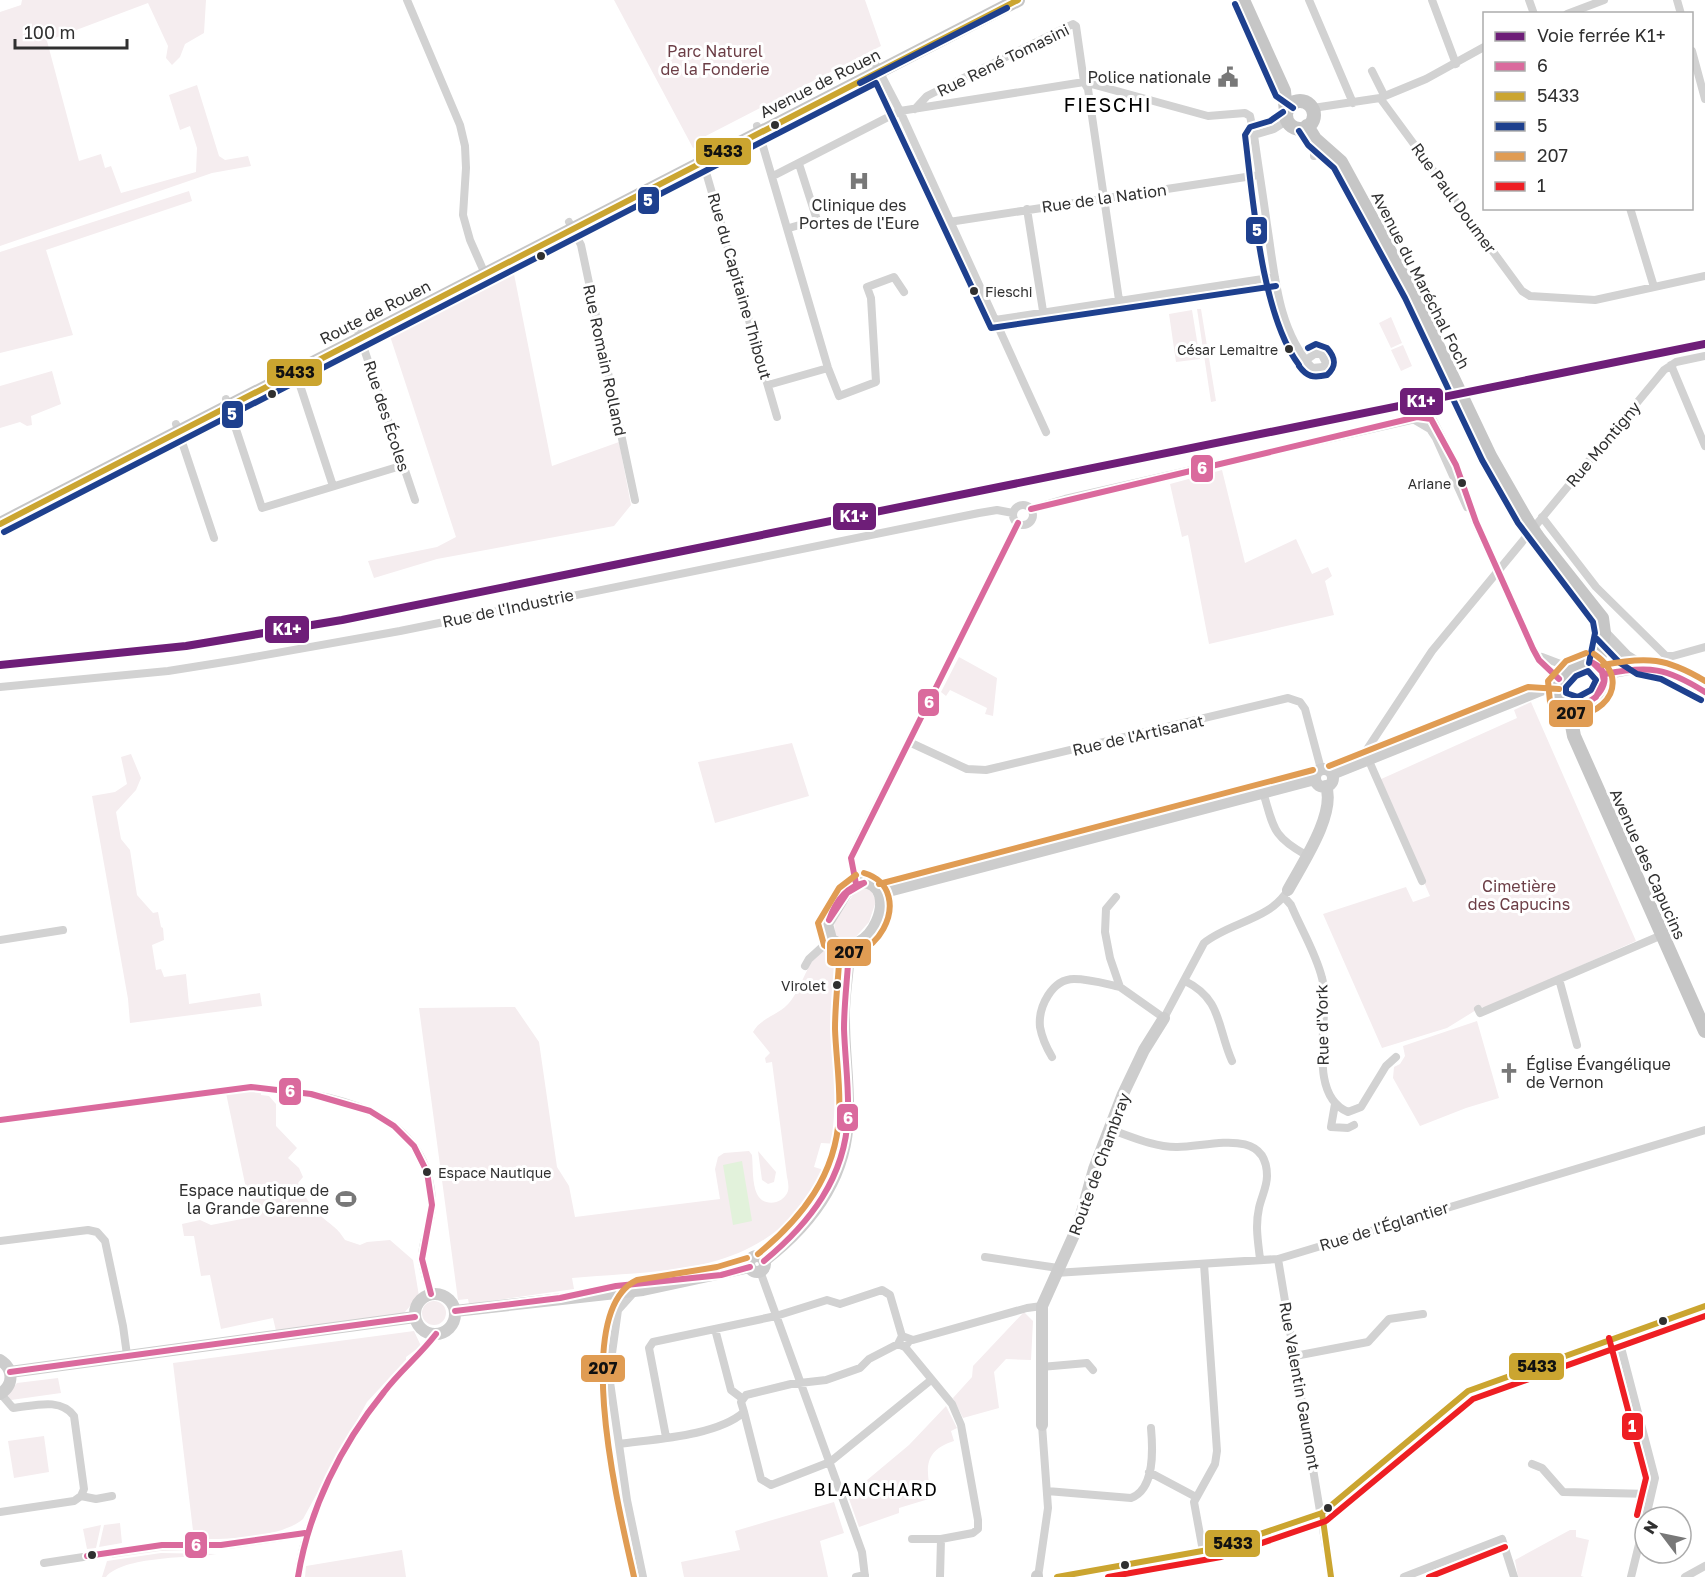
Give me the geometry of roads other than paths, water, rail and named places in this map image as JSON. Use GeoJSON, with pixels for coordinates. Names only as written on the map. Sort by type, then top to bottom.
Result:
{"type":"FeatureCollection","features":[{"type":"Feature","properties":{"kind":"main road","name":"Avenue de Rouen"},"geometry":{"type":"LineString","coordinates":[[967,22],[1002,0]]}},
{"type":"Feature","properties":{"kind":"main road","name":"Avenue de Rouen"},"geometry":{"type":"LineString","coordinates":[[571,226],[967,22],[1018,0]]}},
{"type":"Feature","properties":{"kind":"main road"},"geometry":{"type":"LineString","coordinates":[[1243,0],[1284,91],[1287,116],[1298,128],[1311,132],[1313,108],[1307,102],[1298,101],[1284,91]]}},
{"type":"Feature","properties":{"kind":"main road"},"geometry":{"type":"LineString","coordinates":[[1287,116],[1291,104],[1298,101]]}},
{"type":"Feature","properties":{"kind":"main road","name":"Avenue du Maréchal Foch"},"geometry":{"type":"LineString","coordinates":[[1311,132],[1341,162],[1413,294],[1468,410],[1526,519],[1602,618],[1604,633]]}},
{"type":"Feature","properties":{"kind":"main road","name":"Route de Rouen"},"geometry":{"type":"LineString","coordinates":[[0,524],[178,428],[571,226]]}},
{"type":"Feature","properties":{"kind":"main road","name":"Route de Rouen"},"geometry":{"type":"LineString","coordinates":[[0,515],[178,428]]}},
{"type":"Feature","properties":{"kind":"main road"},"geometry":{"type":"LineString","coordinates":[[881,893],[1324,777],[1558,687],[1576,665],[1594,650],[1597,639],[1594,607]]}},
{"type":"Feature","properties":{"kind":"main road"},"geometry":{"type":"LineString","coordinates":[[1604,633],[1626,656],[1642,666]]}},
{"type":"Feature","properties":{"kind":"main road"},"geometry":{"type":"LineString","coordinates":[[1558,687],[1573,708],[1590,701],[1601,692],[1605,687],[1601,670],[1604,633]]}},
{"type":"Feature","properties":{"kind":"main road"},"geometry":{"type":"LineString","coordinates":[[1576,665],[1601,670],[1642,666],[1664,670],[1705,692]]}},
{"type":"Feature","properties":{"kind":"main road","name":"Avenue des Capucins"},"geometry":{"type":"LineString","coordinates":[[1573,708],[1571,720],[1574,736],[1705,1031]]}},
{"type":"Feature","properties":{"kind":"main road","name":"Route de Chambray"},"geometry":{"type":"LineString","coordinates":[[1286,894],[1328,811],[1329,795],[1324,777]]}},
{"type":"Feature","properties":{"kind":"main road"},"geometry":{"type":"LineString","coordinates":[[866,882],[873,884],[881,893],[881,907],[862,942],[849,947],[831,939],[827,929],[829,917],[846,893],[856,884],[866,882]]}},
{"type":"Feature","properties":{"kind":"main road"},"geometry":{"type":"LineString","coordinates":[[560,1298],[606,1287],[668,1283],[721,1275],[758,1266],[805,1224],[827,1194],[838,1169],[848,1117],[843,998],[849,947]]}},
{"type":"Feature","properties":{"kind":"main road","name":"Route de Chambray"},"geometry":{"type":"LineString","coordinates":[[1042,1425],[1042,1306],[1056,1270],[1078,1226],[1109,1129],[1144,1050],[1164,1018]]}},
{"type":"Feature","properties":{"kind":"main road"},"geometry":{"type":"LineString","coordinates":[[455,1311],[635,1291],[668,1283]]}},
{"type":"Feature","properties":{"kind":"main road"},"geometry":{"type":"LineString","coordinates":[[431,1294],[448,1299],[455,1311],[451,1326],[436,1334],[421,1328],[416,1317],[417,1305],[431,1294]]}},
{"type":"Feature","properties":{"kind":"main road"},"geometry":{"type":"LineString","coordinates":[[10,1372],[416,1317]]}},
{"type":"Feature","properties":{"kind":"main road"},"geometry":{"type":"LineString","coordinates":[[0,1360],[10,1372],[9,1386],[0,1394]]}},
{"type":"Feature","properties":{"kind":"street"},"geometry":{"type":"LineString","coordinates":[[407,0],[460,125],[465,146],[466,168],[463,215],[484,271]]}},
{"type":"Feature","properties":{"kind":"street"},"geometry":{"type":"LineString","coordinates":[[1310,0],[1353,103]]}},
{"type":"Feature","properties":{"kind":"street"},"geometry":{"type":"LineString","coordinates":[[1432,0],[1456,63]]}},
{"type":"Feature","properties":{"kind":"street"},"geometry":{"type":"LineString","coordinates":[[1571,12],[1604,0]]}},
{"type":"Feature","properties":{"kind":"street","name":"Rue René Tomasini"},"geometry":{"type":"LineString","coordinates":[[915,109],[927,96],[1073,24],[1076,26],[1084,82]]}},
{"type":"Feature","properties":{"kind":"street"},"geometry":{"type":"LineString","coordinates":[[1313,108],[1353,103],[1382,96],[1426,79],[1483,48]]}},
{"type":"Feature","properties":{"kind":"street"},"geometry":{"type":"LineString","coordinates":[[1693,55],[1705,99]]}},
{"type":"Feature","properties":{"kind":"street"},"geometry":{"type":"LineString","coordinates":[[878,68],[900,111],[1046,432]]}},
{"type":"Feature","properties":{"kind":"street","name":"Rue Paul Doumer"},"geometry":{"type":"LineString","coordinates":[[1372,71],[1382,96],[1522,291],[1530,296],[1595,300],[1654,287]]}},
{"type":"Feature","properties":{"kind":"street"},"geometry":{"type":"LineString","coordinates":[[773,176],[900,111],[1084,82],[1208,116],[1239,112],[1250,116],[1275,277],[1284,320],[1306,360]]}},
{"type":"Feature","properties":{"kind":"street"},"geometry":{"type":"LineString","coordinates":[[1084,82],[1088,89],[1119,300]]}},
{"type":"Feature","properties":{"kind":"street"},"geometry":{"type":"LineString","coordinates":[[1254,135],[1274,129],[1287,116]]}},
{"type":"Feature","properties":{"kind":"street"},"geometry":{"type":"LineString","coordinates":[[758,129],[789,228],[828,368],[839,396],[876,382],[871,298],[867,287],[894,277],[904,292]]}},
{"type":"Feature","properties":{"kind":"street","name":"Rue du Capitaine Thibout"},"geometry":{"type":"LineString","coordinates":[[703,158],[777,417]]}},
{"type":"Feature","properties":{"kind":"street"},"geometry":{"type":"LineString","coordinates":[[789,228],[817,220],[799,164]]}},
{"type":"Feature","properties":{"kind":"street","name":"Rue de la Nation"},"geometry":{"type":"LineString","coordinates":[[949,222],[1259,175]]}},
{"type":"Feature","properties":{"kind":"street"},"geometry":{"type":"LineString","coordinates":[[1027,209],[1043,311]]}},
{"type":"Feature","properties":{"kind":"street"},"geometry":{"type":"LineString","coordinates":[[1631,210],[1654,287],[1705,276]]}},
{"type":"Feature","properties":{"kind":"street","name":"Rue Romain Rolland"},"geometry":{"type":"LineString","coordinates":[[571,226],[581,245],[635,500]]}},
{"type":"Feature","properties":{"kind":"street"},"geometry":{"type":"LineString","coordinates":[[995,320],[1275,277]]}},
{"type":"Feature","properties":{"kind":"street","name":"Rue des Écoles"},"geometry":{"type":"LineString","coordinates":[[359,334],[416,500]]}},
{"type":"Feature","properties":{"kind":"street"},"geometry":{"type":"LineString","coordinates":[[1705,356],[1668,368],[1702,431],[1705,446]]}},
{"type":"Feature","properties":{"kind":"street"},"geometry":{"type":"LineString","coordinates":[[295,368],[333,486]]}},
{"type":"Feature","properties":{"kind":"street"},"geometry":{"type":"LineString","coordinates":[[768,385],[828,368]]}},
{"type":"Feature","properties":{"kind":"street","name":"Rue Montigny"},"geometry":{"type":"LineString","coordinates":[[1542,517],[1668,368]]}},
{"type":"Feature","properties":{"kind":"street"},"geometry":{"type":"LineString","coordinates":[[228,402],[261,508],[404,465]]}},
{"type":"Feature","properties":{"kind":"street"},"geometry":{"type":"LineString","coordinates":[[1031,509],[1065,499],[1412,419],[1431,418],[1456,465],[1476,522]]}},
{"type":"Feature","properties":{"kind":"street"},"geometry":{"type":"LineString","coordinates":[[1412,419],[1422,424],[1436,438],[1533,649],[1558,687]]}},
{"type":"Feature","properties":{"kind":"street"},"geometry":{"type":"LineString","coordinates":[[178,428],[214,538]]}},
{"type":"Feature","properties":{"kind":"street"},"geometry":{"type":"LineString","coordinates":[[1019,505],[1026,505],[1031,509],[1033,516],[1024,524],[1018,523],[1013,513],[1019,505]]}},
{"type":"Feature","properties":{"kind":"street","name":"Rue de l'Industrie"},"geometry":{"type":"LineString","coordinates":[[0,687],[145,674],[237,660],[400,631],[956,517],[997,510],[1013,513]]}},
{"type":"Feature","properties":{"kind":"street"},"geometry":{"type":"LineString","coordinates":[[1355,767],[1432,651],[1542,517],[1596,587],[1666,656],[1705,647]]}},
{"type":"Feature","properties":{"kind":"street"},"geometry":{"type":"LineString","coordinates":[[856,884],[851,858],[1018,523]]}},
{"type":"Feature","properties":{"kind":"street"},"geometry":{"type":"LineString","coordinates":[[1533,649],[1551,663],[1576,665]]}},
{"type":"Feature","properties":{"kind":"street","name":"Rue de l'Artisanat"},"geometry":{"type":"LineString","coordinates":[[909,742],[967,769],[986,770],[1288,698],[1300,702],[1305,709],[1324,777]]}},
{"type":"Feature","properties":{"kind":"street"},"geometry":{"type":"LineString","coordinates":[[1369,761],[1422,881]]}},
{"type":"Feature","properties":{"kind":"street"},"geometry":{"type":"LineString","coordinates":[[1263,792],[1275,831],[1284,843],[1306,855]]}},
{"type":"Feature","properties":{"kind":"street","name":"Route de Chambray"},"geometry":{"type":"LineString","coordinates":[[1164,1018],[1185,981],[1195,957],[1210,939],[1263,914],[1286,894]]}},
{"type":"Feature","properties":{"kind":"street","name":"Rue d'York"},"geometry":{"type":"LineString","coordinates":[[1286,894],[1323,979],[1322,1072],[1335,1104],[1332,1127],[1348,1128],[1354,1125]]}},
{"type":"Feature","properties":{"kind":"street"},"geometry":{"type":"LineString","coordinates":[[1116,897],[1106,909],[1106,932],[1110,958],[1120,987]]}},
{"type":"Feature","properties":{"kind":"street"},"geometry":{"type":"LineString","coordinates":[[0,940],[63,930]]}},
{"type":"Feature","properties":{"kind":"street"},"geometry":{"type":"LineString","coordinates":[[1478,1009],[1480,1013],[1662,935]]}},
{"type":"Feature","properties":{"kind":"street"},"geometry":{"type":"LineString","coordinates":[[805,966],[809,958],[831,939]]}},
{"type":"Feature","properties":{"kind":"street"},"geometry":{"type":"LineString","coordinates":[[1052,1057],[1044,1043],[1040,1024],[1046,997],[1053,989],[1073,979],[1120,987],[1164,1018]]}},
{"type":"Feature","properties":{"kind":"street"},"geometry":{"type":"LineString","coordinates":[[1558,979],[1577,1045]]}},
{"type":"Feature","properties":{"kind":"street"},"geometry":{"type":"LineString","coordinates":[[1185,981],[1200,988],[1215,1008],[1232,1061]]}},
{"type":"Feature","properties":{"kind":"street"},"geometry":{"type":"LineString","coordinates":[[1335,1104],[1348,1112],[1361,1107],[1386,1066],[1396,1057]]}},
{"type":"Feature","properties":{"kind":"street"},"geometry":{"type":"LineString","coordinates":[[0,1120],[251,1087],[285,1090],[332,1099],[374,1112],[389,1120],[413,1143],[428,1172],[430,1224],[422,1257],[431,1294]]}},
{"type":"Feature","properties":{"kind":"street"},"geometry":{"type":"LineString","coordinates":[[1109,1129],[1154,1144],[1176,1147],[1232,1141],[1246,1144],[1259,1152],[1265,1164],[1267,1178],[1256,1227],[1260,1259]]}},
{"type":"Feature","properties":{"kind":"street","name":"Rue de l'Églantier"},"geometry":{"type":"LineString","coordinates":[[985,1257],[1056,1270],[1278,1259],[1705,1130]]}},
{"type":"Feature","properties":{"kind":"street"},"geometry":{"type":"LineString","coordinates":[[0,1241],[88,1230],[97,1232],[105,1241],[127,1355]]}},
{"type":"Feature","properties":{"kind":"street","name":"Rue Valentin Gaumont"},"geometry":{"type":"LineString","coordinates":[[1278,1259],[1322,1513],[1330,1577]]}},
{"type":"Feature","properties":{"kind":"street"},"geometry":{"type":"LineString","coordinates":[[1203,1264],[1216,1450],[1215,1464],[1194,1502],[1203,1551]]}},
{"type":"Feature","properties":{"kind":"street"},"geometry":{"type":"LineString","coordinates":[[758,1266],[862,1552],[862,1576]]}},
{"type":"Feature","properties":{"kind":"street"},"geometry":{"type":"LineString","coordinates":[[666,1437],[649,1348],[653,1342],[776,1316],[827,1300],[840,1304],[882,1290],[890,1295],[904,1342],[931,1380],[952,1404],[961,1425],[978,1520],[978,1529],[973,1533],[941,1539],[912,1539]]}},
{"type":"Feature","properties":{"kind":"street"},"geometry":{"type":"LineString","coordinates":[[635,1291],[618,1310],[609,1375],[643,1577]]}},
{"type":"Feature","properties":{"kind":"street"},"geometry":{"type":"LineString","coordinates":[[604,1294],[618,1310]]}},
{"type":"Feature","properties":{"kind":"street"},"geometry":{"type":"LineString","coordinates":[[931,1380],[830,1462],[771,1485],[761,1479],[741,1402],[746,1395],[826,1380],[860,1368],[869,1359],[904,1342],[1027,1308],[1042,1306]]}},
{"type":"Feature","properties":{"kind":"street"},"geometry":{"type":"LineString","coordinates":[[1058,1577],[1103,1574],[1203,1551],[1322,1513],[1468,1390],[1705,1306]]}},
{"type":"Feature","properties":{"kind":"street"},"geometry":{"type":"LineString","coordinates":[[1295,1356],[1368,1342],[1389,1319],[1423,1314]]}},
{"type":"Feature","properties":{"kind":"street"},"geometry":{"type":"LineString","coordinates":[[715,1329],[731,1390],[743,1399]]}},
{"type":"Feature","properties":{"kind":"street"},"geometry":{"type":"LineString","coordinates":[[297,1577],[306,1533],[326,1486],[373,1406],[436,1334]]}},
{"type":"Feature","properties":{"kind":"street"},"geometry":{"type":"LineString","coordinates":[[1618,1336],[1655,1478],[1648,1505]]}},
{"type":"Feature","properties":{"kind":"street"},"geometry":{"type":"LineString","coordinates":[[1041,1367],[1087,1363],[1093,1370]]}},
{"type":"Feature","properties":{"kind":"street"},"geometry":{"type":"LineString","coordinates":[[0,1394],[13,1408],[60,1403],[69,1409],[74,1416],[84,1489],[81,1496],[74,1501],[0,1512]]}},
{"type":"Feature","properties":{"kind":"street"},"geometry":{"type":"LineString","coordinates":[[619,1444],[693,1433],[736,1419],[744,1412]]}},
{"type":"Feature","properties":{"kind":"street","name":"Route de Chambray"},"geometry":{"type":"LineString","coordinates":[[1038,1577],[1048,1508],[1042,1425]]}},
{"type":"Feature","properties":{"kind":"street"},"geometry":{"type":"LineString","coordinates":[[1047,1491],[1131,1498],[1144,1489],[1149,1472],[1151,1428]]}},
{"type":"Feature","properties":{"kind":"street"},"geometry":{"type":"LineString","coordinates":[[1532,1464],[1542,1468],[1563,1492],[1651,1494]]}},
{"type":"Feature","properties":{"kind":"street"},"geometry":{"type":"LineString","coordinates":[[1149,1472],[1196,1497]]}},
{"type":"Feature","properties":{"kind":"street"},"geometry":{"type":"LineString","coordinates":[[81,1496],[96,1499],[112,1496]]}},
{"type":"Feature","properties":{"kind":"street"},"geometry":{"type":"LineString","coordinates":[[44,1563],[162,1545],[221,1545],[306,1533]]}},
{"type":"Feature","properties":{"kind":"street"},"geometry":{"type":"LineString","coordinates":[[940,1577],[941,1539]]}},
{"type":"Feature","properties":{"kind":"street"},"geometry":{"type":"LineString","coordinates":[[1404,1577],[1502,1539],[1514,1577]]}},
{"type":"Feature","properties":{"kind":"street"},"geometry":{"type":"LineString","coordinates":[[1685,1577],[1705,1566]]}},
{"type":"Feature","properties":{"kind":"rail line","name":"K1+"},"geometry":{"type":"LineString","coordinates":[[0,665],[186,646],[342,620],[1705,344]]}},
{"type":"Feature","properties":{"kind":"place","name":"Police nationale"},"geometry":{"type":"Point","coordinates":[1228,77]}},
{"type":"Feature","properties":{"kind":"place","name":"Clinique des Portes de l'Eure"},"geometry":{"type":"Point","coordinates":[859,181]}},
{"type":"Feature","properties":{"kind":"place","name":"Fieschi"},"geometry":{"type":"Point","coordinates":[974,291]}},
{"type":"Feature","properties":{"kind":"place","name":"César Lemaitre"},"geometry":{"type":"Point","coordinates":[1289,349]}},
{"type":"Feature","properties":{"kind":"place","name":"Ariane"},"geometry":{"type":"Point","coordinates":[1462,483]}},
{"type":"Feature","properties":{"kind":"place","name":"Virolet"},"geometry":{"type":"Point","coordinates":[837,985]}},
{"type":"Feature","properties":{"kind":"place","name":"Église Évangélique de Vernon"},"geometry":{"type":"Point","coordinates":[1509,1073]}},
{"type":"Feature","properties":{"kind":"place","name":"Espace Nautique"},"geometry":{"type":"Point","coordinates":[427,1172]}},
{"type":"Feature","properties":{"kind":"place","name":"Espace nautique de la Grande Garenne"},"geometry":{"type":"Point","coordinates":[346,1199]}},
{"type":"Feature","properties":{"kind":"district","name":"FIESCHI"},"geometry":{"type":"Point","coordinates":[1108,105]}},
{"type":"Feature","properties":{"kind":"district","name":"BLANCHARD"},"geometry":{"type":"Point","coordinates":[876,1490]}},
{"type":"Feature","properties":{"kind":"park label","name":"Parc Naturel de la Fonderie"},"geometry":{"type":"Point","coordinates":[715,60]}},
{"type":"Feature","properties":{"kind":"park label","name":"Cimetière des Capucins"},"geometry":{"type":"Point","coordinates":[1519,895]}}]}
